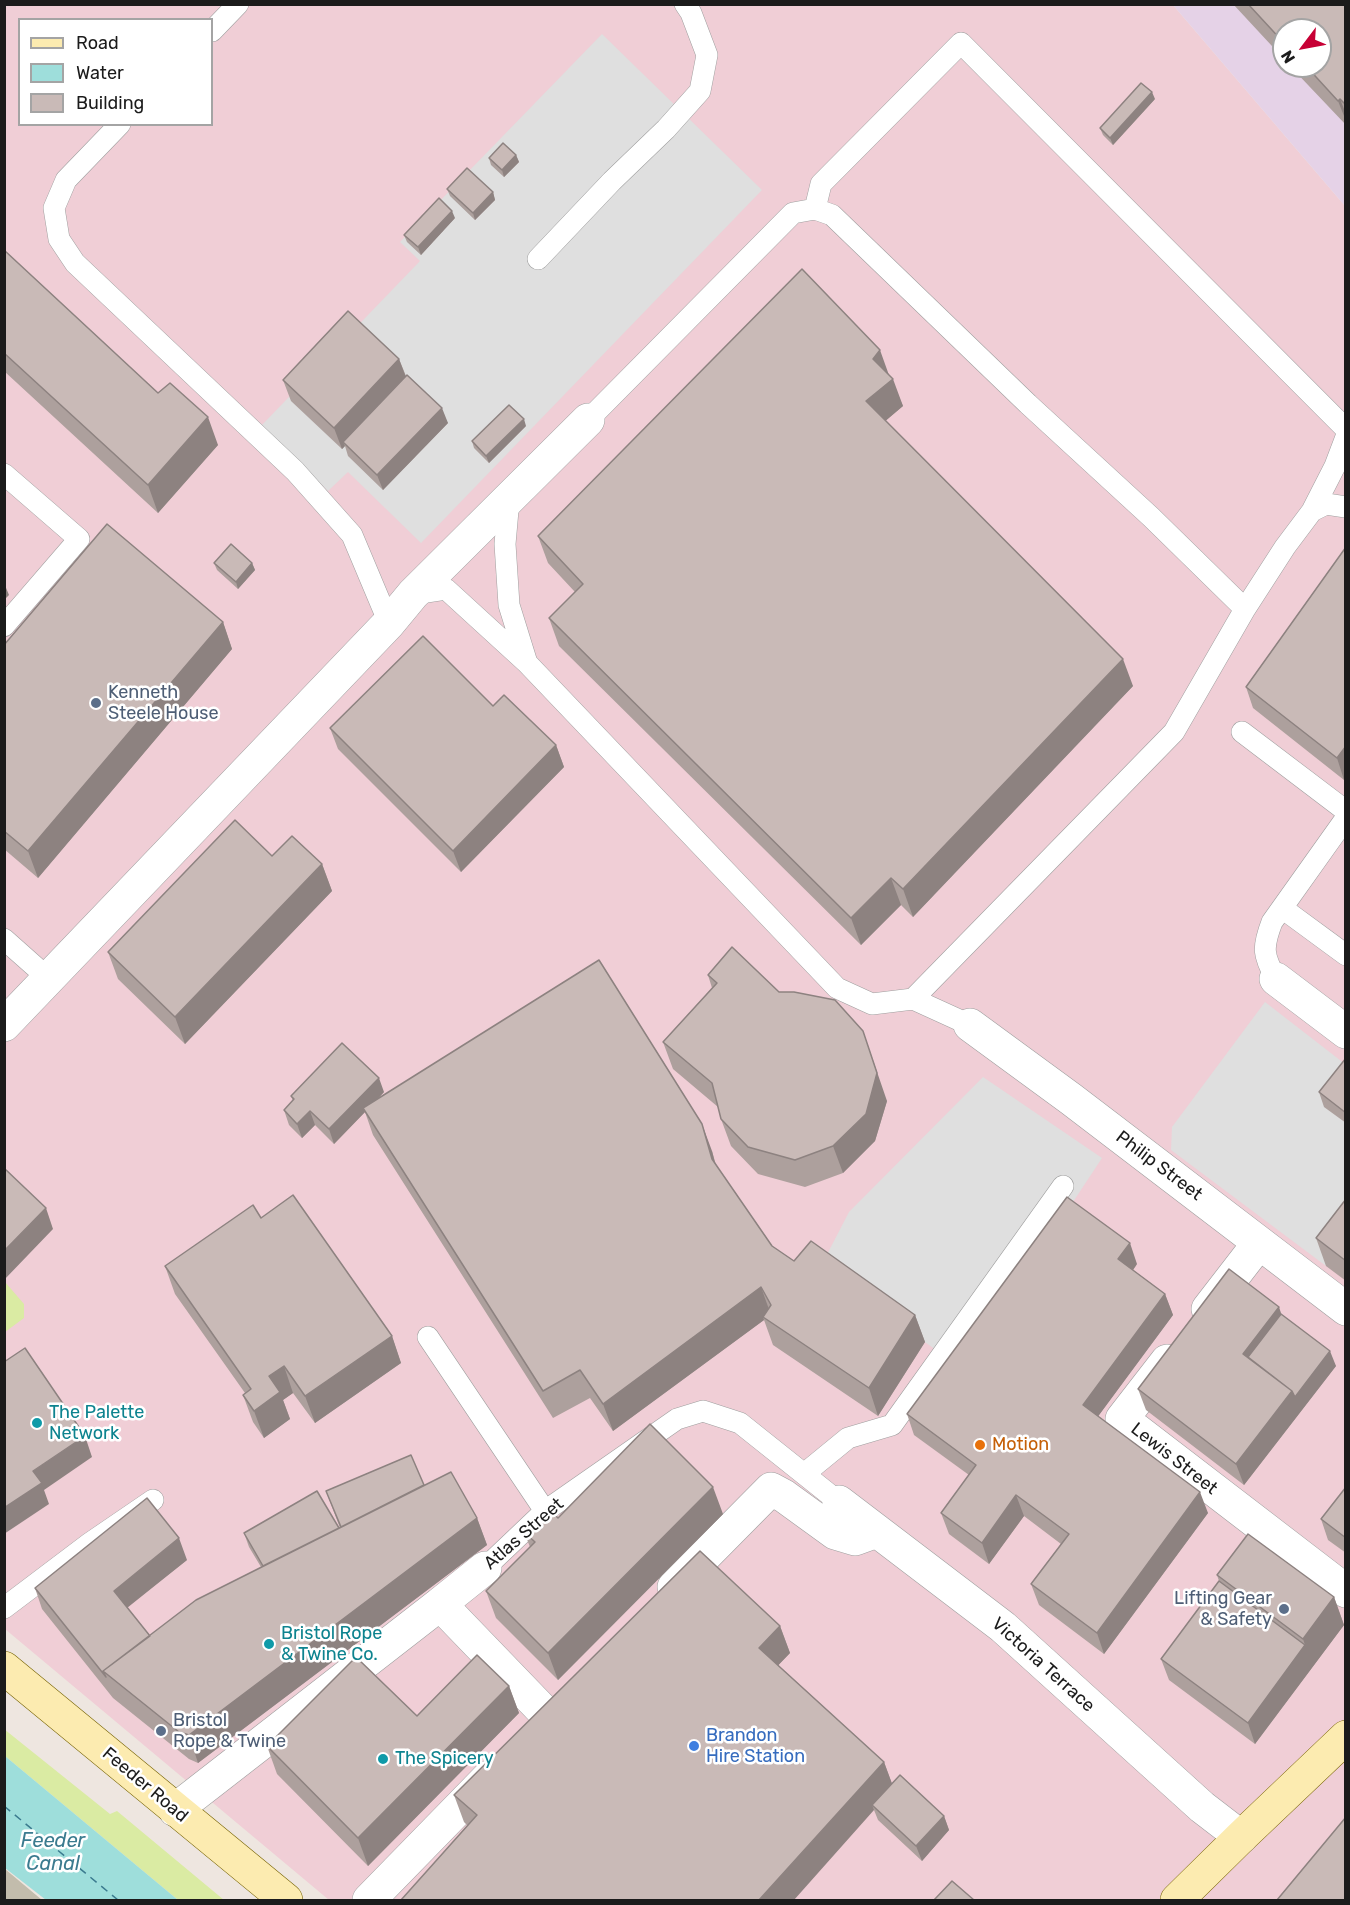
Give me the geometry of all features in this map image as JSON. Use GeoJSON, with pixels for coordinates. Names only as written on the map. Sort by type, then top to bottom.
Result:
{"type":"FeatureCollection","features":[{"type":"Feature","properties":{"kind":"street"},"geometry":{"type":"LineString","coordinates":[[4,1025],[389,623],[413,594],[588,420]]}},
{"type":"Feature","properties":{"kind":"street"},"geometry":{"type":"LineString","coordinates":[[1276,980],[1346,1032]]}},
{"type":"Feature","properties":{"kind":"street","name":"Philip Street"},"geometry":{"type":"LineString","coordinates":[[970,1025],[1071,1099],[1346,1309]]}},
{"type":"Feature","properties":{"kind":"street","name":"Lewis Street"},"geometry":{"type":"LineString","coordinates":[[1259,1243],[1122,1419],[1346,1592]]}},
{"type":"Feature","properties":{"kind":"street"},"geometry":{"type":"LineString","coordinates":[[652,1610],[771,1489],[835,1533],[855,1539],[877,1531]]}},
{"type":"Feature","properties":{"kind":"street","name":"Victoria Terrace"},"geometry":{"type":"LineString","coordinates":[[839,1502],[1003,1627],[1202,1807],[1241,1837]]}},
{"type":"Feature","properties":{"kind":"street","name":"Atlas Street"},"geometry":{"type":"LineString","coordinates":[[175,1810],[485,1568]]}},
{"type":"Feature","properties":{"kind":"street"},"geometry":{"type":"LineString","coordinates":[[440,1604],[548,1716]]}},
{"type":"Feature","properties":{"kind":"street","name":"Feeder Road"},"geometry":{"type":"LineString","coordinates":[[4,1668],[286,1900]]}},
{"type":"Feature","properties":{"kind":"street"},"geometry":{"type":"LineString","coordinates":[[369,1900],[571,1692]]}},
{"type":"Feature","properties":{"kind":"street"},"geometry":{"type":"LineString","coordinates":[[1177,1900],[1346,1737]]}},
{"type":"Feature","properties":{"kind":"lane"},"geometry":{"type":"LineString","coordinates":[[213,30],[238,4]]}},
{"type":"Feature","properties":{"kind":"lane"},"geometry":{"type":"LineString","coordinates":[[538,259],[612,181],[666,129],[700,91],[707,55],[691,13],[685,4]]}},
{"type":"Feature","properties":{"kind":"lane"},"geometry":{"type":"LineString","coordinates":[[815,208],[821,184],[961,43],[1346,429]]}},
{"type":"Feature","properties":{"kind":"lane"},"geometry":{"type":"LineString","coordinates":[[118,126],[66,180],[54,208],[59,239],[75,263],[295,471],[352,535],[389,623]]}},
{"type":"Feature","properties":{"kind":"lane"},"geometry":{"type":"LineString","coordinates":[[588,420],[793,213],[815,208],[832,214],[1245,609]]}},
{"type":"Feature","properties":{"kind":"lane"},"geometry":{"type":"LineString","coordinates":[[913,999],[1174,732],[1245,609],[1285,547],[1312,511],[1335,466],[1346,437]]}},
{"type":"Feature","properties":{"kind":"lane"},"geometry":{"type":"LineString","coordinates":[[4,474],[79,539],[4,626]]}},
{"type":"Feature","properties":{"kind":"lane"},"geometry":{"type":"LineString","coordinates":[[509,499],[505,544],[509,605],[527,663]]}},
{"type":"Feature","properties":{"kind":"lane"},"geometry":{"type":"LineString","coordinates":[[1312,511],[1326,504],[1346,507]]}},
{"type":"Feature","properties":{"kind":"lane"},"geometry":{"type":"LineString","coordinates":[[413,594],[446,589],[527,663],[837,988],[873,1004],[913,999],[970,1025]]}},
{"type":"Feature","properties":{"kind":"lane"},"geometry":{"type":"LineString","coordinates":[[1242,732],[1346,811]]}},
{"type":"Feature","properties":{"kind":"lane"},"geometry":{"type":"LineString","coordinates":[[1276,980],[1267,962],[1265,942],[1272,922],[1346,818]]}},
{"type":"Feature","properties":{"kind":"lane"},"geometry":{"type":"LineString","coordinates":[[1282,908],[1346,955]]}},
{"type":"Feature","properties":{"kind":"lane"},"geometry":{"type":"LineString","coordinates":[[4,939],[49,979]]}},
{"type":"Feature","properties":{"kind":"lane"},"geometry":{"type":"LineString","coordinates":[[804,1474],[848,1438],[892,1425],[1063,1186]]}},
{"type":"Feature","properties":{"kind":"lane"},"geometry":{"type":"LineString","coordinates":[[428,1337],[545,1511]]}},
{"type":"Feature","properties":{"kind":"lane","name":"Atlas Street"},"geometry":{"type":"LineString","coordinates":[[485,1568],[545,1511],[676,1419],[703,1412],[740,1423],[839,1502]]}},
{"type":"Feature","properties":{"kind":"lane"},"geometry":{"type":"LineString","coordinates":[[4,1608],[90,1543],[153,1500]]}},
{"type":"Feature","properties":{"kind":"shaded area"},"geometry":{"type":"Polygon","coordinates":[[[4,5],[1173,5],[1345,206],[1345,1900],[329,1900],[5,1629],[4,5]]]}},
{"type":"Feature","properties":{"kind":"shaded area"},"geometry":{"type":"Polygon","coordinates":[[[1173,5],[1345,5],[1345,206],[1173,5]]]}},
{"type":"Feature","properties":{"kind":"shaded area"},"geometry":{"type":"Polygon","coordinates":[[[602,34],[762,190],[421,543],[348,472],[328,491],[261,426],[420,261],[400,242],[602,34]]]}},
{"type":"Feature","properties":{"kind":"shaded area"},"geometry":{"type":"Polygon","coordinates":[[[1265,1002],[1345,1064],[1345,1240],[1326,1266],[1171,1150],[1172,1127],[1265,1002]]]}},
{"type":"Feature","properties":{"kind":"shaded area"},"geometry":{"type":"Polygon","coordinates":[[[983,1077],[1102,1158],[963,1369],[820,1268],[849,1212],[983,1077]]]}},
{"type":"Feature","properties":{"kind":"shaded area"},"geometry":{"type":"Polygon","coordinates":[[[5,1869],[42,1900],[5,1900],[5,1869]]]}},
{"type":"Feature","properties":{"kind":"green space"},"geometry":{"type":"Polygon","coordinates":[[[5,1282],[24,1304],[24,1318],[5,1332],[5,1282]]]}},
{"type":"Feature","properties":{"kind":"green space"},"geometry":{"type":"Polygon","coordinates":[[[4,1729],[110,1814],[117,1811],[224,1900],[178,1900],[5,1756],[4,1729]]]}},
{"type":"Feature","properties":{"kind":"water","name":"Feeder Canal"},"geometry":{"type":"Polygon","coordinates":[[[5,1756],[178,1900],[46,1900],[5,1868],[5,1756]]]}},
{"type":"Feature","properties":{"kind":"building"},"geometry":{"type":"Polygon","coordinates":[[[1248,4],[1346,4],[1346,105],[1340,99],[1338,101],[1317,78],[1332,78],[1332,18],[1272,18],[1272,30],[1248,4]]]}},
{"type":"Feature","properties":{"kind":"building"},"geometry":{"type":"Polygon","coordinates":[[[1141,83],[1152,92],[1110,138],[1100,128],[1141,83]]]}},
{"type":"Feature","properties":{"kind":"building"},"geometry":{"type":"Polygon","coordinates":[[[503,143],[516,155],[502,170],[489,158],[503,143]]]}},
{"type":"Feature","properties":{"kind":"building"},"geometry":{"type":"Polygon","coordinates":[[[467,168],[493,192],[473,213],[447,189],[467,168]]]}},
{"type":"Feature","properties":{"kind":"building"},"geometry":{"type":"Polygon","coordinates":[[[439,198],[452,211],[418,247],[404,235],[439,198]]]}},
{"type":"Feature","properties":{"kind":"building"},"geometry":{"type":"Polygon","coordinates":[[[4,250],[158,393],[170,383],[208,417],[148,485],[4,353],[4,250]]]}},
{"type":"Feature","properties":{"kind":"building"},"geometry":{"type":"Polygon","coordinates":[[[802,269],[880,350],[873,359],[893,379],[866,401],[1123,659],[903,889],[891,878],[851,918],[549,618],[583,584],[538,536],[802,269]]]}},
{"type":"Feature","properties":{"kind":"building"},"geometry":{"type":"Polygon","coordinates":[[[348,311],[399,359],[334,428],[283,380],[348,311]]]}},
{"type":"Feature","properties":{"kind":"building"},"geometry":{"type":"Polygon","coordinates":[[[407,375],[442,408],[377,475],[343,442],[407,375]]]}},
{"type":"Feature","properties":{"kind":"building"},"geometry":{"type":"Polygon","coordinates":[[[509,405],[524,419],[486,456],[472,441],[509,405]]]}},
{"type":"Feature","properties":{"kind":"building","name":"Kenneth Steele House"},"geometry":{"type":"Polygon","coordinates":[[[107,524],[223,622],[28,851],[4,831],[4,645],[107,524]]]}},
{"type":"Feature","properties":{"kind":"building"},"geometry":{"type":"Polygon","coordinates":[[[231,544],[252,563],[236,582],[214,563],[231,544]]]}},
{"type":"Feature","properties":{"kind":"building"},"geometry":{"type":"Polygon","coordinates":[[[1346,547],[1346,746],[1337,758],[1246,687],[1346,547]]]}},
{"type":"Feature","properties":{"kind":"building"},"geometry":{"type":"Polygon","coordinates":[[[423,636],[493,706],[504,695],[556,745],[453,851],[330,728],[423,636]]]}},
{"type":"Feature","properties":{"kind":"building"},"geometry":{"type":"Polygon","coordinates":[[[235,820],[272,856],[292,836],[322,864],[175,1017],[108,952],[235,820]]]}},
{"type":"Feature","properties":{"kind":"building"},"geometry":{"type":"Polygon","coordinates":[[[732,947],[779,992],[794,992],[835,1000],[863,1031],[877,1073],[866,1114],[833,1146],[795,1160],[748,1147],[721,1119],[712,1083],[663,1042],[717,983],[708,975],[732,947]]]}},
{"type":"Feature","properties":{"kind":"building"},"geometry":{"type":"Polygon","coordinates":[[[599,960],[702,1124],[712,1159],[772,1246],[794,1261],[811,1241],[915,1315],[869,1388],[763,1317],[771,1305],[761,1287],[603,1404],[580,1370],[543,1391],[363,1108],[599,960]]]}},
{"type":"Feature","properties":{"kind":"building"},"geometry":{"type":"Polygon","coordinates":[[[342,1043],[379,1078],[329,1129],[310,1111],[297,1124],[284,1110],[294,1099],[291,1096],[342,1043]]]}},
{"type":"Feature","properties":{"kind":"building"},"geometry":{"type":"Polygon","coordinates":[[[1346,1058],[1346,1113],[1319,1092],[1346,1058]]]}},
{"type":"Feature","properties":{"kind":"building"},"geometry":{"type":"Polygon","coordinates":[[[4,1168],[46,1208],[4,1251],[4,1168]]]}},
{"type":"Feature","properties":{"kind":"building"},"geometry":{"type":"Polygon","coordinates":[[[293,1195],[392,1336],[305,1396],[284,1366],[269,1376],[280,1392],[254,1411],[243,1395],[251,1389],[165,1266],[253,1205],[261,1218],[293,1195]]]}},
{"type":"Feature","properties":{"kind":"building"},"geometry":{"type":"Polygon","coordinates":[[[1067,1197],[1130,1243],[1118,1259],[1165,1294],[1083,1405],[1200,1492],[1097,1633],[1031,1584],[1069,1534],[1016,1495],[982,1543],[941,1513],[976,1465],[907,1414],[1067,1197]]]}},
{"type":"Feature","properties":{"kind":"building"},"geometry":{"type":"Polygon","coordinates":[[[1346,1199],[1346,1261],[1316,1238],[1346,1199]]]}},
{"type":"Feature","properties":{"kind":"building"},"geometry":{"type":"Polygon","coordinates":[[[1229,1269],[1279,1307],[1243,1354],[1292,1391],[1236,1464],[1138,1389],[1229,1269]]]}},
{"type":"Feature","properties":{"kind":"building"},"geometry":{"type":"Polygon","coordinates":[[[1281,1314],[1330,1351],[1295,1397],[1292,1391],[1248,1357],[1281,1314]]]}},
{"type":"Feature","properties":{"kind":"building","name":"The Palette Network"},"geometry":{"type":"Polygon","coordinates":[[[25,1348],[85,1436],[33,1471],[42,1483],[4,1508],[4,1362],[25,1348]]]}},
{"type":"Feature","properties":{"kind":"building"},"geometry":{"type":"Polygon","coordinates":[[[650,1424],[713,1487],[548,1653],[486,1591],[535,1542],[524,1532],[548,1508],[558,1518],[650,1424]]]}},
{"type":"Feature","properties":{"kind":"building"},"geometry":{"type":"Polygon","coordinates":[[[411,1455],[424,1485],[341,1527],[326,1491],[411,1455]]]}},
{"type":"Feature","properties":{"kind":"building","name":"Bristol Rope & Twine Co."},"geometry":{"type":"Polygon","coordinates":[[[451,1472],[477,1518],[189,1735],[179,1732],[103,1671],[196,1600],[451,1472]]]}},
{"type":"Feature","properties":{"kind":"building"},"geometry":{"type":"Polygon","coordinates":[[[1346,1487],[1346,1538],[1321,1519],[1346,1487]]]}},
{"type":"Feature","properties":{"kind":"building"},"geometry":{"type":"Polygon","coordinates":[[[317,1491],[339,1528],[263,1566],[244,1533],[317,1491]]]}},
{"type":"Feature","properties":{"kind":"building"},"geometry":{"type":"Polygon","coordinates":[[[147,1498],[179,1538],[114,1591],[150,1636],[103,1671],[106,1677],[35,1588],[147,1498]]]}},
{"type":"Feature","properties":{"kind":"building"},"geometry":{"type":"Polygon","coordinates":[[[1248,1534],[1334,1597],[1303,1639],[1217,1575],[1248,1534]]]}},
{"type":"Feature","properties":{"kind":"building","name":"Brandon Hire Station"},"geometry":{"type":"Polygon","coordinates":[[[700,1551],[780,1626],[759,1648],[884,1762],[759,1900],[401,1900],[477,1815],[454,1795],[700,1551]]]}},
{"type":"Feature","properties":{"kind":"building"},"geometry":{"type":"Polygon","coordinates":[[[1219,1581],[1305,1645],[1248,1723],[1161,1659],[1219,1581]]]}},
{"type":"Feature","properties":{"kind":"building","name":"The Spicery"},"geometry":{"type":"Polygon","coordinates":[[[477,1655],[509,1686],[358,1838],[267,1746],[356,1657],[417,1716],[477,1655]]]}},
{"type":"Feature","properties":{"kind":"building"},"geometry":{"type":"Polygon","coordinates":[[[900,1775],[944,1816],[916,1846],[872,1805],[900,1775]]]}},
{"type":"Feature","properties":{"kind":"building"},"geometry":{"type":"Polygon","coordinates":[[[1346,1817],[1346,1900],[1277,1900],[1346,1817]]]}},
{"type":"Feature","properties":{"kind":"building"},"geometry":{"type":"Polygon","coordinates":[[[952,1881],[974,1900],[934,1900],[952,1881]]]}},
{"type":"Feature","properties":{"kind":"ferry route"},"geometry":{"type":"LineString","coordinates":[[4,1806],[118,1900]]}},
{"type":"Feature","properties":{"kind":"place","name":"Kenneth Steele House"},"geometry":{"type":"Point","coordinates":[96,703]}},
{"type":"Feature","properties":{"kind":"place","name":"The Palette Network"},"geometry":{"type":"Point","coordinates":[37,1423]}},
{"type":"Feature","properties":{"kind":"place","name":"Motion"},"geometry":{"type":"Point","coordinates":[980,1445]}},
{"type":"Feature","properties":{"kind":"place","name":"Lifting Gear & Safety"},"geometry":{"type":"Point","coordinates":[1284,1609]}},
{"type":"Feature","properties":{"kind":"place","name":"Bristol Rope & Twine Co."},"geometry":{"type":"Point","coordinates":[269,1644]}},
{"type":"Feature","properties":{"kind":"place","name":"Bristol Rope & Twine"},"geometry":{"type":"Point","coordinates":[161,1731]}},
{"type":"Feature","properties":{"kind":"place","name":"Brandon Hire Station"},"geometry":{"type":"Point","coordinates":[694,1746]}},
{"type":"Feature","properties":{"kind":"place","name":"The Spicery"},"geometry":{"type":"Point","coordinates":[383,1759]}}]}
